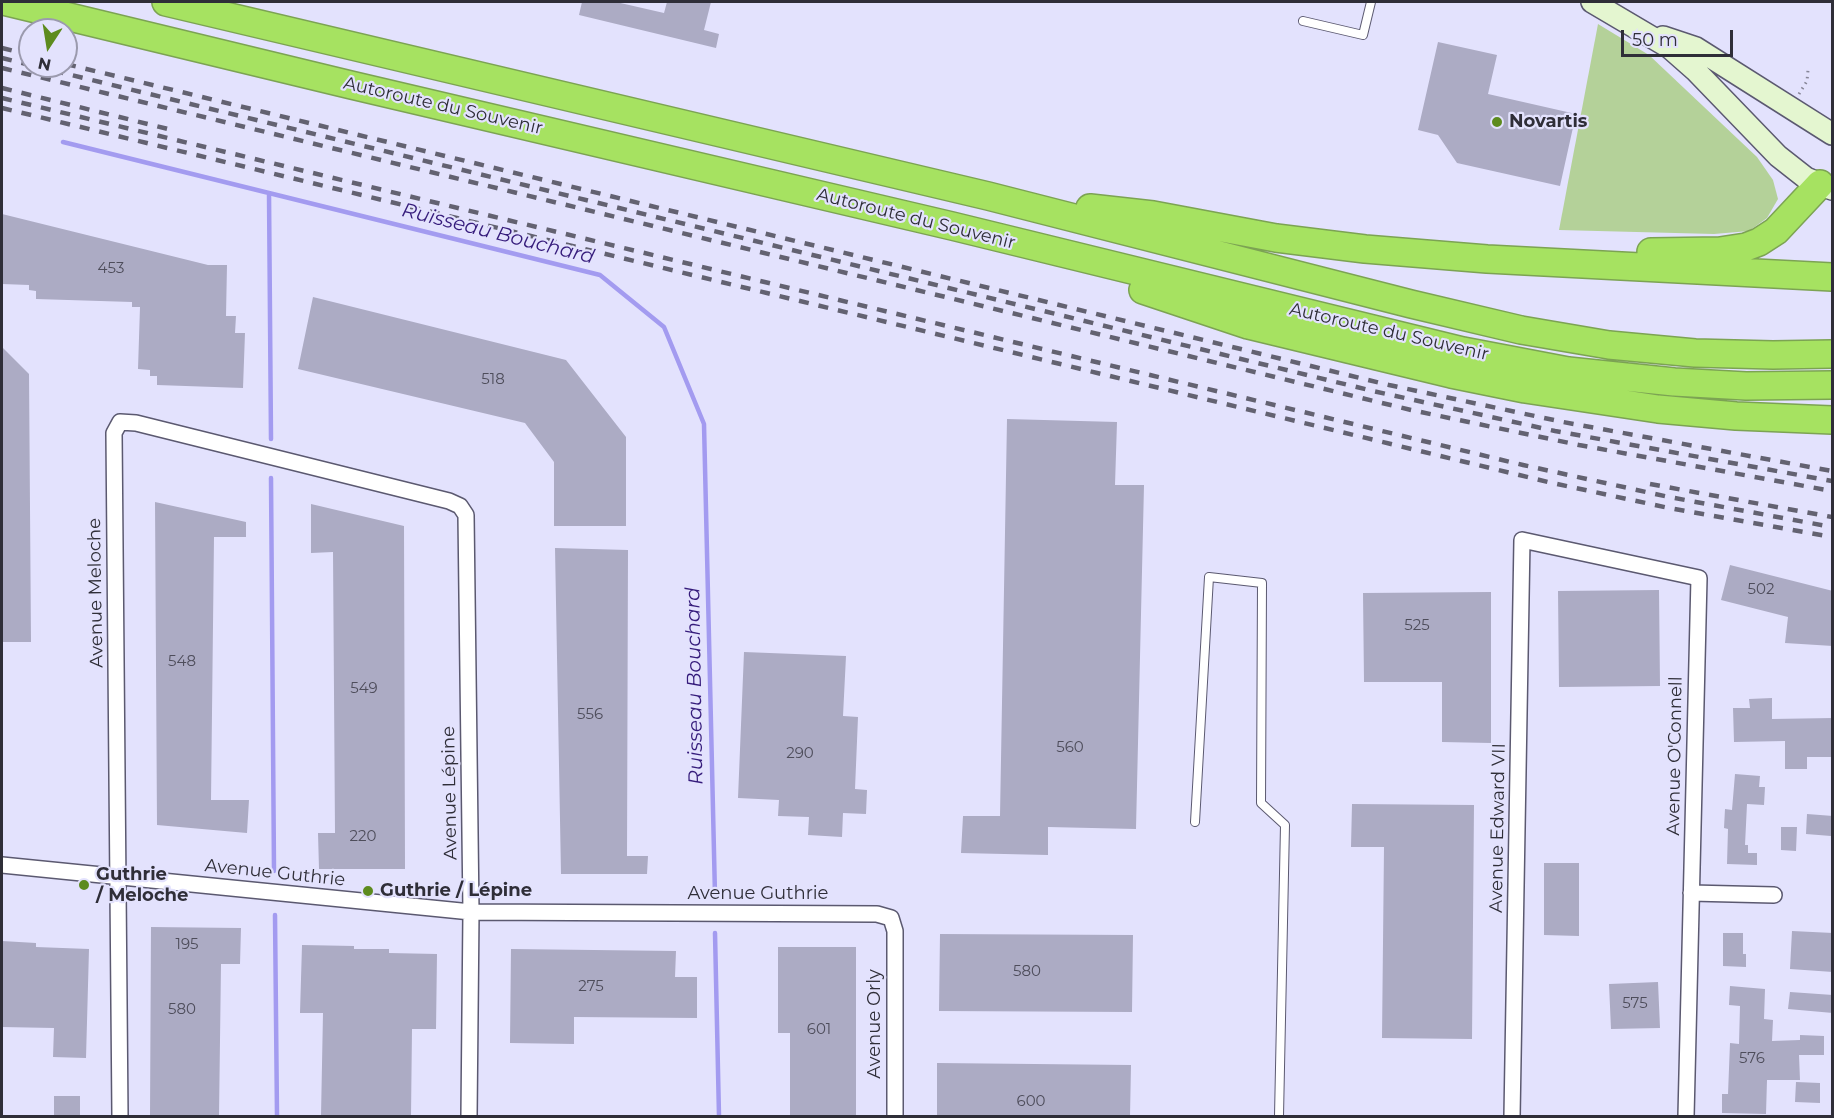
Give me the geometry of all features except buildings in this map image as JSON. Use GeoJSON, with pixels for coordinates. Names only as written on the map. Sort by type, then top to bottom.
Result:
{"type":"FeatureCollection","features":[{"type":"Feature","properties":{"kind":"highway","name":"Autoroute du Souvenir"},"geometry":{"type":"LineString","coordinates":[[7,2],[951,226],[1435,344],[1534,365],[1693,384],[1833,385]]}},
{"type":"Feature","properties":{"kind":"highway","name":"Autoroute du Souvenir"},"geometry":{"type":"LineString","coordinates":[[166,2],[988,196],[1411,304],[1557,337],[1695,353],[1833,354]]}},
{"type":"Feature","properties":{"kind":"highway"},"geometry":{"type":"LineString","coordinates":[[1564,263],[1655,251],[1720,251],[1746,247],[1776,231],[1828,182]]}},
{"type":"Feature","properties":{"kind":"highway"},"geometry":{"type":"LineString","coordinates":[[988,196],[1154,215],[1338,247],[1452,257],[1833,277]]}},
{"type":"Feature","properties":{"kind":"highway"},"geometry":{"type":"LineString","coordinates":[[951,226],[1248,325],[1477,380],[1570,397],[1658,409],[1736,416],[1833,420]]}},
{"type":"Feature","properties":{"kind":"main road"},"geometry":{"type":"LineString","coordinates":[[1592,2],[1670,48],[1695,70],[1778,156],[1806,178],[1828,182]]}},
{"type":"Feature","properties":{"kind":"main road"},"geometry":{"type":"LineString","coordinates":[[1640,29],[1696,48],[1833,134]]}},
{"type":"Feature","properties":{"kind":"street","name":"Avenue Meloche"},"geometry":{"type":"LineString","coordinates":[[120,1116],[114,433],[120,422],[136,423],[428,495],[460,506]]}},
{"type":"Feature","properties":{"kind":"street","name":"Avenue Lépine"},"geometry":{"type":"LineString","coordinates":[[460,506],[466,515],[471,912],[469,1116]]}},
{"type":"Feature","properties":{"kind":"street","name":"Avenue O'Connell"},"geometry":{"type":"LineString","coordinates":[[1522,540],[1699,578],[1686,1116]]}},
{"type":"Feature","properties":{"kind":"street","name":"Avenue Edward VII"},"geometry":{"type":"LineString","coordinates":[[1512,1116],[1522,540]]}},
{"type":"Feature","properties":{"kind":"street","name":"Avenue Guthrie"},"geometry":{"type":"LineString","coordinates":[[2,865],[471,912],[877,914],[891,918],[895,931]]}},
{"type":"Feature","properties":{"kind":"street"},"geometry":{"type":"LineString","coordinates":[[1691,893],[1774,895]]}},
{"type":"Feature","properties":{"kind":"street","name":"Avenue Orly"},"geometry":{"type":"LineString","coordinates":[[895,931],[895,1116]]}},
{"type":"Feature","properties":{"kind":"lane"},"geometry":{"type":"LineString","coordinates":[[1303,21],[1363,35],[1371,2]]}},
{"type":"Feature","properties":{"kind":"lane"},"geometry":{"type":"LineString","coordinates":[[1195,822],[1209,577],[1262,583],[1261,802],[1285,825],[1279,1116]]}},
{"type":"Feature","properties":{"kind":"path"},"geometry":{"type":"LineString","coordinates":[[1795,100],[1807,81],[1808,70]]}},
{"type":"Feature","properties":{"kind":"green space"},"geometry":{"type":"Polygon","coordinates":[[[1598,24],[1649,55],[1757,157],[1773,180],[1778,199],[1767,218],[1749,231],[1714,234],[1559,230],[1598,24]]]}},
{"type":"Feature","properties":{"kind":"waterway","name":"Ruisseau Bouchard"},"geometry":{"type":"LineString","coordinates":[[63,142],[600,275],[664,327],[704,424],[715,895]]}},
{"type":"Feature","properties":{"kind":"waterway"},"geometry":{"type":"LineString","coordinates":[[269,193],[271,439]]}},
{"type":"Feature","properties":{"kind":"waterway"},"geometry":{"type":"LineString","coordinates":[[271,478],[274,871]]}},
{"type":"Feature","properties":{"kind":"waterway"},"geometry":{"type":"LineString","coordinates":[[275,915],[277,1116]]}},
{"type":"Feature","properties":{"kind":"waterway","name":"Ruisseau Bouchard"},"geometry":{"type":"LineString","coordinates":[[715,933],[719,1116]]}},
{"type":"Feature","properties":{"kind":"railway"},"geometry":{"type":"LineString","coordinates":[[2,48],[18,52]]}},
{"type":"Feature","properties":{"kind":"railway"},"geometry":{"type":"LineString","coordinates":[[2,58],[18,62]]}},
{"type":"Feature","properties":{"kind":"railway"},"geometry":{"type":"LineString","coordinates":[[78,67],[1389,385],[1563,422],[1832,471]]}},
{"type":"Feature","properties":{"kind":"railway"},"geometry":{"type":"LineString","coordinates":[[2,68],[1411,410],[1579,445],[1832,491]]}},
{"type":"Feature","properties":{"kind":"railway"},"geometry":{"type":"LineString","coordinates":[[78,77],[1373,391],[1555,431],[1832,481]]}},
{"type":"Feature","properties":{"kind":"railway"},"geometry":{"type":"LineString","coordinates":[[2,88],[168,129]]}},
{"type":"Feature","properties":{"kind":"railway"},"geometry":{"type":"LineString","coordinates":[[2,98],[1523,465],[1669,497],[1832,527]]}},
{"type":"Feature","properties":{"kind":"railway"},"geometry":{"type":"LineString","coordinates":[[2,108],[1548,482],[1669,508],[1832,537]]}},
{"type":"Feature","properties":{"kind":"railway"},"geometry":{"type":"LineString","coordinates":[[1650,484],[1832,517]]}},
{"type":"Feature","properties":{"kind":"place","name":"Novartis"},"geometry":{"type":"Point","coordinates":[1497,122]}},
{"type":"Feature","properties":{"kind":"place","name":"Guthrie / Meloche"},"geometry":{"type":"Point","coordinates":[84,885]}},
{"type":"Feature","properties":{"kind":"place","name":"Guthrie / Lépine"},"geometry":{"type":"Point","coordinates":[368,891]}}]}
